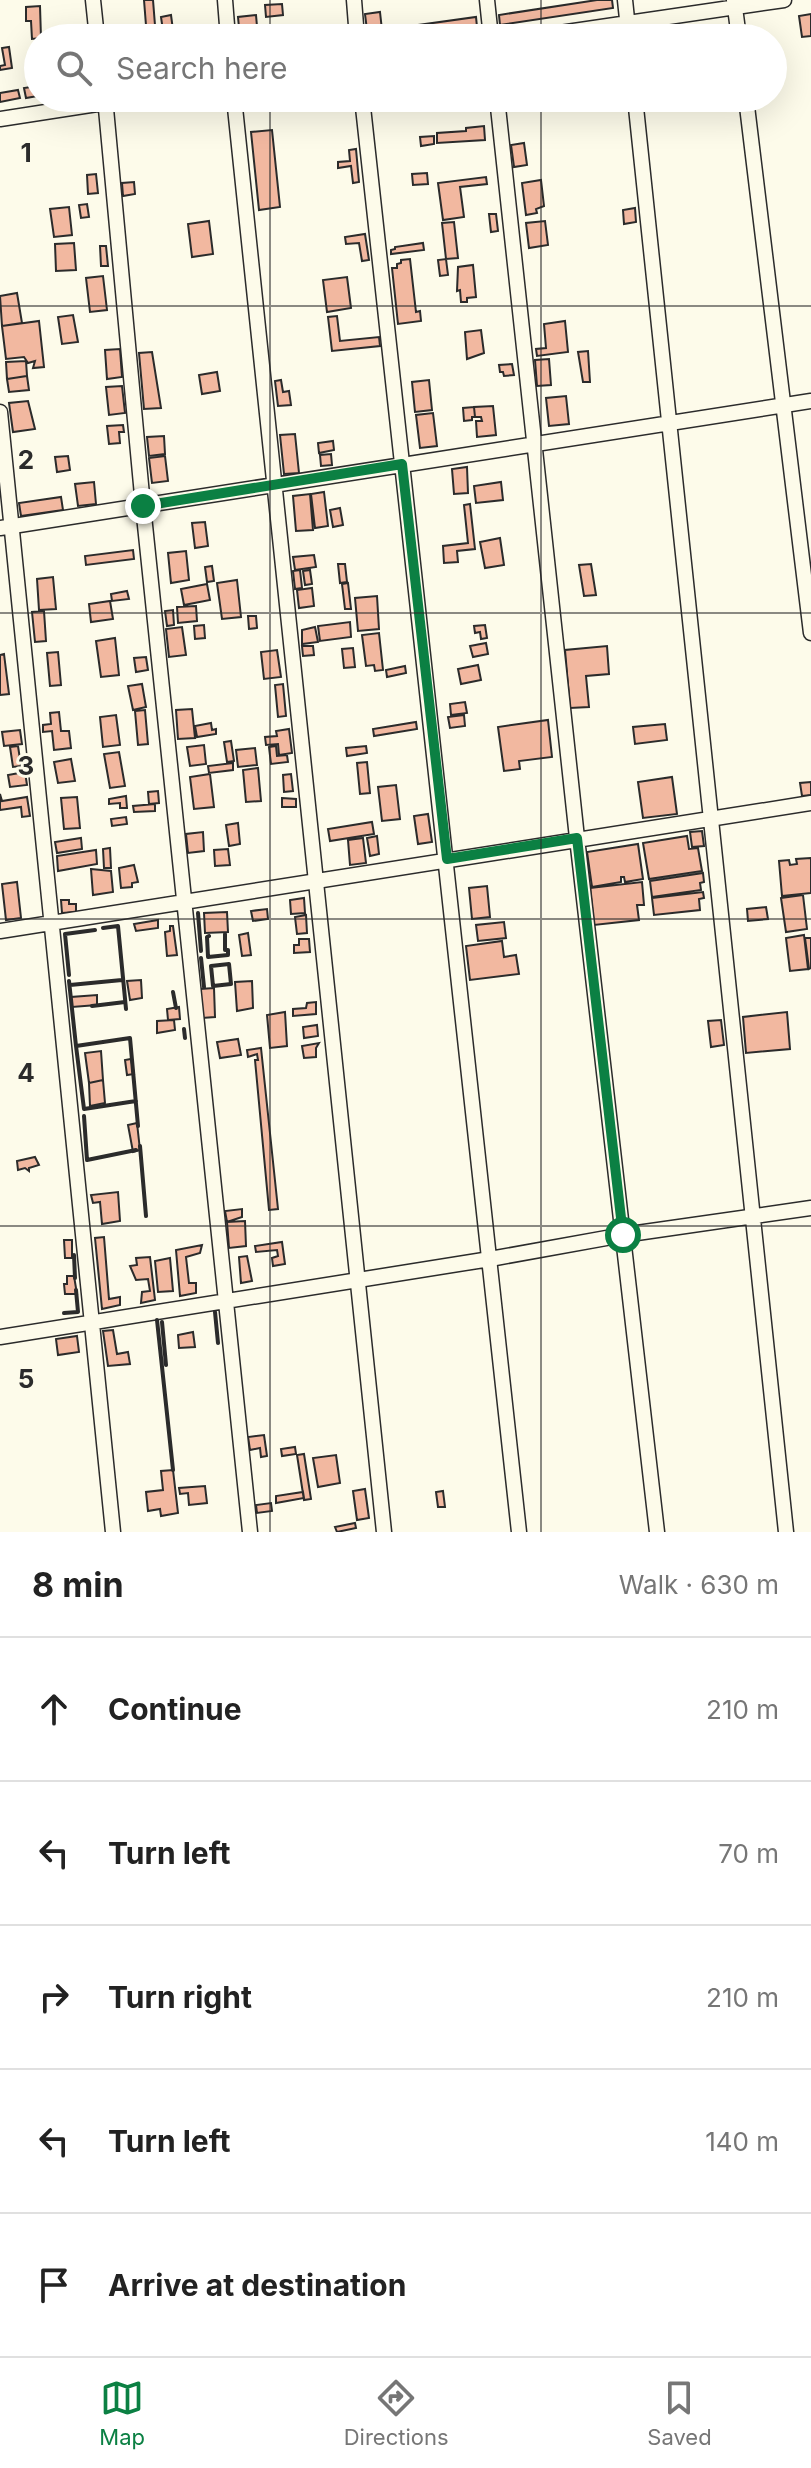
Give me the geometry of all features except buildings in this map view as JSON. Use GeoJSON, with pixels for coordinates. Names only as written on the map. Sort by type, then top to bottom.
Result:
{"type":"FeatureCollection","features":[{"type":"Feature","properties":{"kind":"street"},"geometry":{"type":"LineString","coordinates":[[93,0],[96,24]]}},
{"type":"Feature","properties":{"kind":"street"},"geometry":{"type":"LineString","coordinates":[[225,0],[227,24]]}},
{"type":"Feature","properties":{"kind":"street"},"geometry":{"type":"LineString","coordinates":[[354,0],[356,24]]}},
{"type":"Feature","properties":{"kind":"street"},"geometry":{"type":"LineString","coordinates":[[487,0],[490,24]]}},
{"type":"Feature","properties":{"kind":"street"},"geometry":{"type":"LineString","coordinates":[[625,0],[627,24]]}},
{"type":"Feature","properties":{"kind":"street"},"geometry":{"type":"LineString","coordinates":[[655,24],[734,4],[784,0]]}},
{"type":"Feature","properties":{"kind":"street"},"geometry":{"type":"LineString","coordinates":[[734,4],[737,24]]}},
{"type":"Feature","properties":{"kind":"street"},"geometry":{"type":"LineString","coordinates":[[0,119],[39,112]]}},
{"type":"Feature","properties":{"kind":"street"},"geometry":{"type":"LineString","coordinates":[[106,112],[183,901],[250,1532]]}},
{"type":"Feature","properties":{"kind":"street"},"geometry":{"type":"LineString","coordinates":[[236,112],[384,1532]]}},
{"type":"Feature","properties":{"kind":"street"},"geometry":{"type":"LineString","coordinates":[[364,112],[519,1532]]}},
{"type":"Feature","properties":{"kind":"street"},"geometry":{"type":"LineString","coordinates":[[498,112],[577,838],[657,1532]]}},
{"type":"Feature","properties":{"kind":"street"},"geometry":{"type":"LineString","coordinates":[[636,112],[786,1532]]}},
{"type":"Feature","properties":{"kind":"street"},"geometry":{"type":"LineString","coordinates":[[748,112],[811,633]]}},
{"type":"Feature","properties":{"kind":"street"},"geometry":{"type":"LineString","coordinates":[[6,527],[811,401]]}},
{"type":"Feature","properties":{"kind":"street"},"geometry":{"type":"LineString","coordinates":[[0,412],[6,527],[53,922],[113,1532]]}},
{"type":"Feature","properties":{"kind":"street"},"geometry":{"type":"LineString","coordinates":[[0,931],[811,803]]}},
{"type":"Feature","properties":{"kind":"street"},"geometry":{"type":"LineString","coordinates":[[0,1337],[623,1235],[811,1208]]}},
{"type":"Feature","properties":{"kind":"wall"},"geometry":{"type":"LineString","coordinates":[[198,913],[201,951]]}},
{"type":"Feature","properties":{"kind":"wall"},"geometry":{"type":"LineString","coordinates":[[103,928],[118,926],[126,1009]]}},
{"type":"Feature","properties":{"kind":"wall"},"geometry":{"type":"LineString","coordinates":[[69,975],[65,934],[95,930]]}},
{"type":"Feature","properties":{"kind":"wall"},"geometry":{"type":"LineString","coordinates":[[209,936],[208,957],[228,955],[225,934]]}},
{"type":"Feature","properties":{"kind":"wall"},"geometry":{"type":"LineString","coordinates":[[201,958],[204,987]]}},
{"type":"Feature","properties":{"kind":"wall"},"geometry":{"type":"LineString","coordinates":[[229,964],[231,984],[213,986],[211,966],[229,964]]}},
{"type":"Feature","properties":{"kind":"wall"},"geometry":{"type":"LineString","coordinates":[[70,985],[122,980]]}},
{"type":"Feature","properties":{"kind":"wall"},"geometry":{"type":"LineString","coordinates":[[69,981],[76,1046],[130,1038],[138,1126]]}},
{"type":"Feature","properties":{"kind":"wall"},"geometry":{"type":"LineString","coordinates":[[173,992],[176,1008]]}},
{"type":"Feature","properties":{"kind":"wall"},"geometry":{"type":"LineString","coordinates":[[92,1006],[125,1002]]}},
{"type":"Feature","properties":{"kind":"wall"},"geometry":{"type":"LineString","coordinates":[[184,1029],[185,1038]]}},
{"type":"Feature","properties":{"kind":"wall"},"geometry":{"type":"LineString","coordinates":[[76,1046],[84,1109],[136,1101]]}},
{"type":"Feature","properties":{"kind":"wall"},"geometry":{"type":"LineString","coordinates":[[84,1116],[87,1160],[136,1150]]}},
{"type":"Feature","properties":{"kind":"wall"},"geometry":{"type":"LineString","coordinates":[[140,1146],[146,1216]]}},
{"type":"Feature","properties":{"kind":"wall"},"geometry":{"type":"LineString","coordinates":[[74,1255],[75,1278]]}},
{"type":"Feature","properties":{"kind":"wall"},"geometry":{"type":"LineString","coordinates":[[64,1313],[78,1312],[76,1290]]}},
{"type":"Feature","properties":{"kind":"wall"},"geometry":{"type":"LineString","coordinates":[[215,1312],[218,1343]]}},
{"type":"Feature","properties":{"kind":"wall"},"geometry":{"type":"LineString","coordinates":[[157,1320],[173,1470]]}},
{"type":"Feature","properties":{"kind":"wall"},"geometry":{"type":"LineString","coordinates":[[162,1322],[166,1365]]}},
{"type":"Feature","properties":{"kind":"route"},"geometry":{"type":"LineString","coordinates":[[143,506],[402,464],[447,859],[577,838],[623,1235]]}}]}
